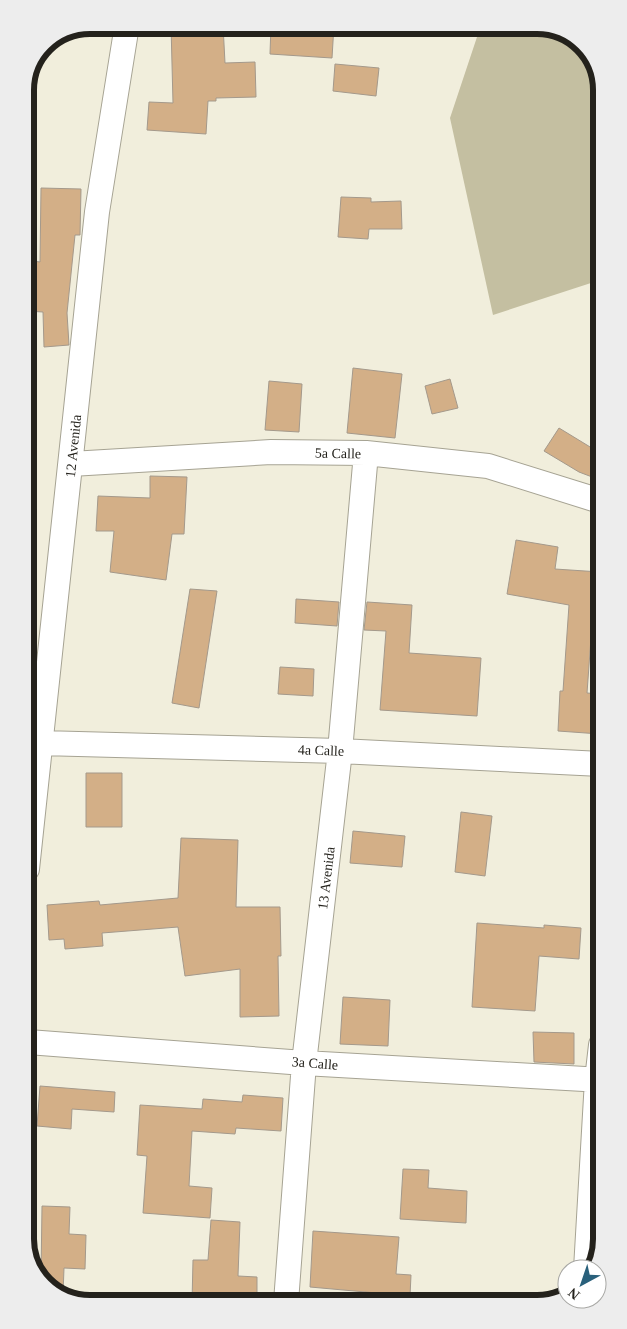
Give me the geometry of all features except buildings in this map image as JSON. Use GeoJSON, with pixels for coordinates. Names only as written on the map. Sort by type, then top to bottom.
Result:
{"type":"FeatureCollection","features":[{"type":"Feature","properties":{"kind":"street","name":"12 Avenida"},"geometry":{"type":"LineString","coordinates":[[34,806],[98,212],[126,34]]}},
{"type":"Feature","properties":{"kind":"street","name":"5a Calle"},"geometry":{"type":"LineString","coordinates":[[71,464],[271,452],[366,453],[488,466],[593,499]]}},
{"type":"Feature","properties":{"kind":"street","name":"13 Avenida"},"geometry":{"type":"LineString","coordinates":[[287,1295],[304,1063],[340,751],[366,453]]}},
{"type":"Feature","properties":{"kind":"street","name":"4a Calle"},"geometry":{"type":"LineString","coordinates":[[41,743],[340,751],[593,764]]}},
{"type":"Feature","properties":{"kind":"street","name":"3a Calle"},"geometry":{"type":"LineString","coordinates":[[34,1042],[304,1063],[593,1080]]}},
{"type":"Feature","properties":{"kind":"street"},"geometry":{"type":"LineString","coordinates":[[587,1259],[593,1167]]}},
{"type":"Feature","properties":{"kind":"shaded area"},"geometry":{"type":"Polygon","coordinates":[[[478,34],[548,35],[562,40],[577,50],[590,72],[593,90],[593,282],[493,315],[450,118],[478,34]]]}}]}
